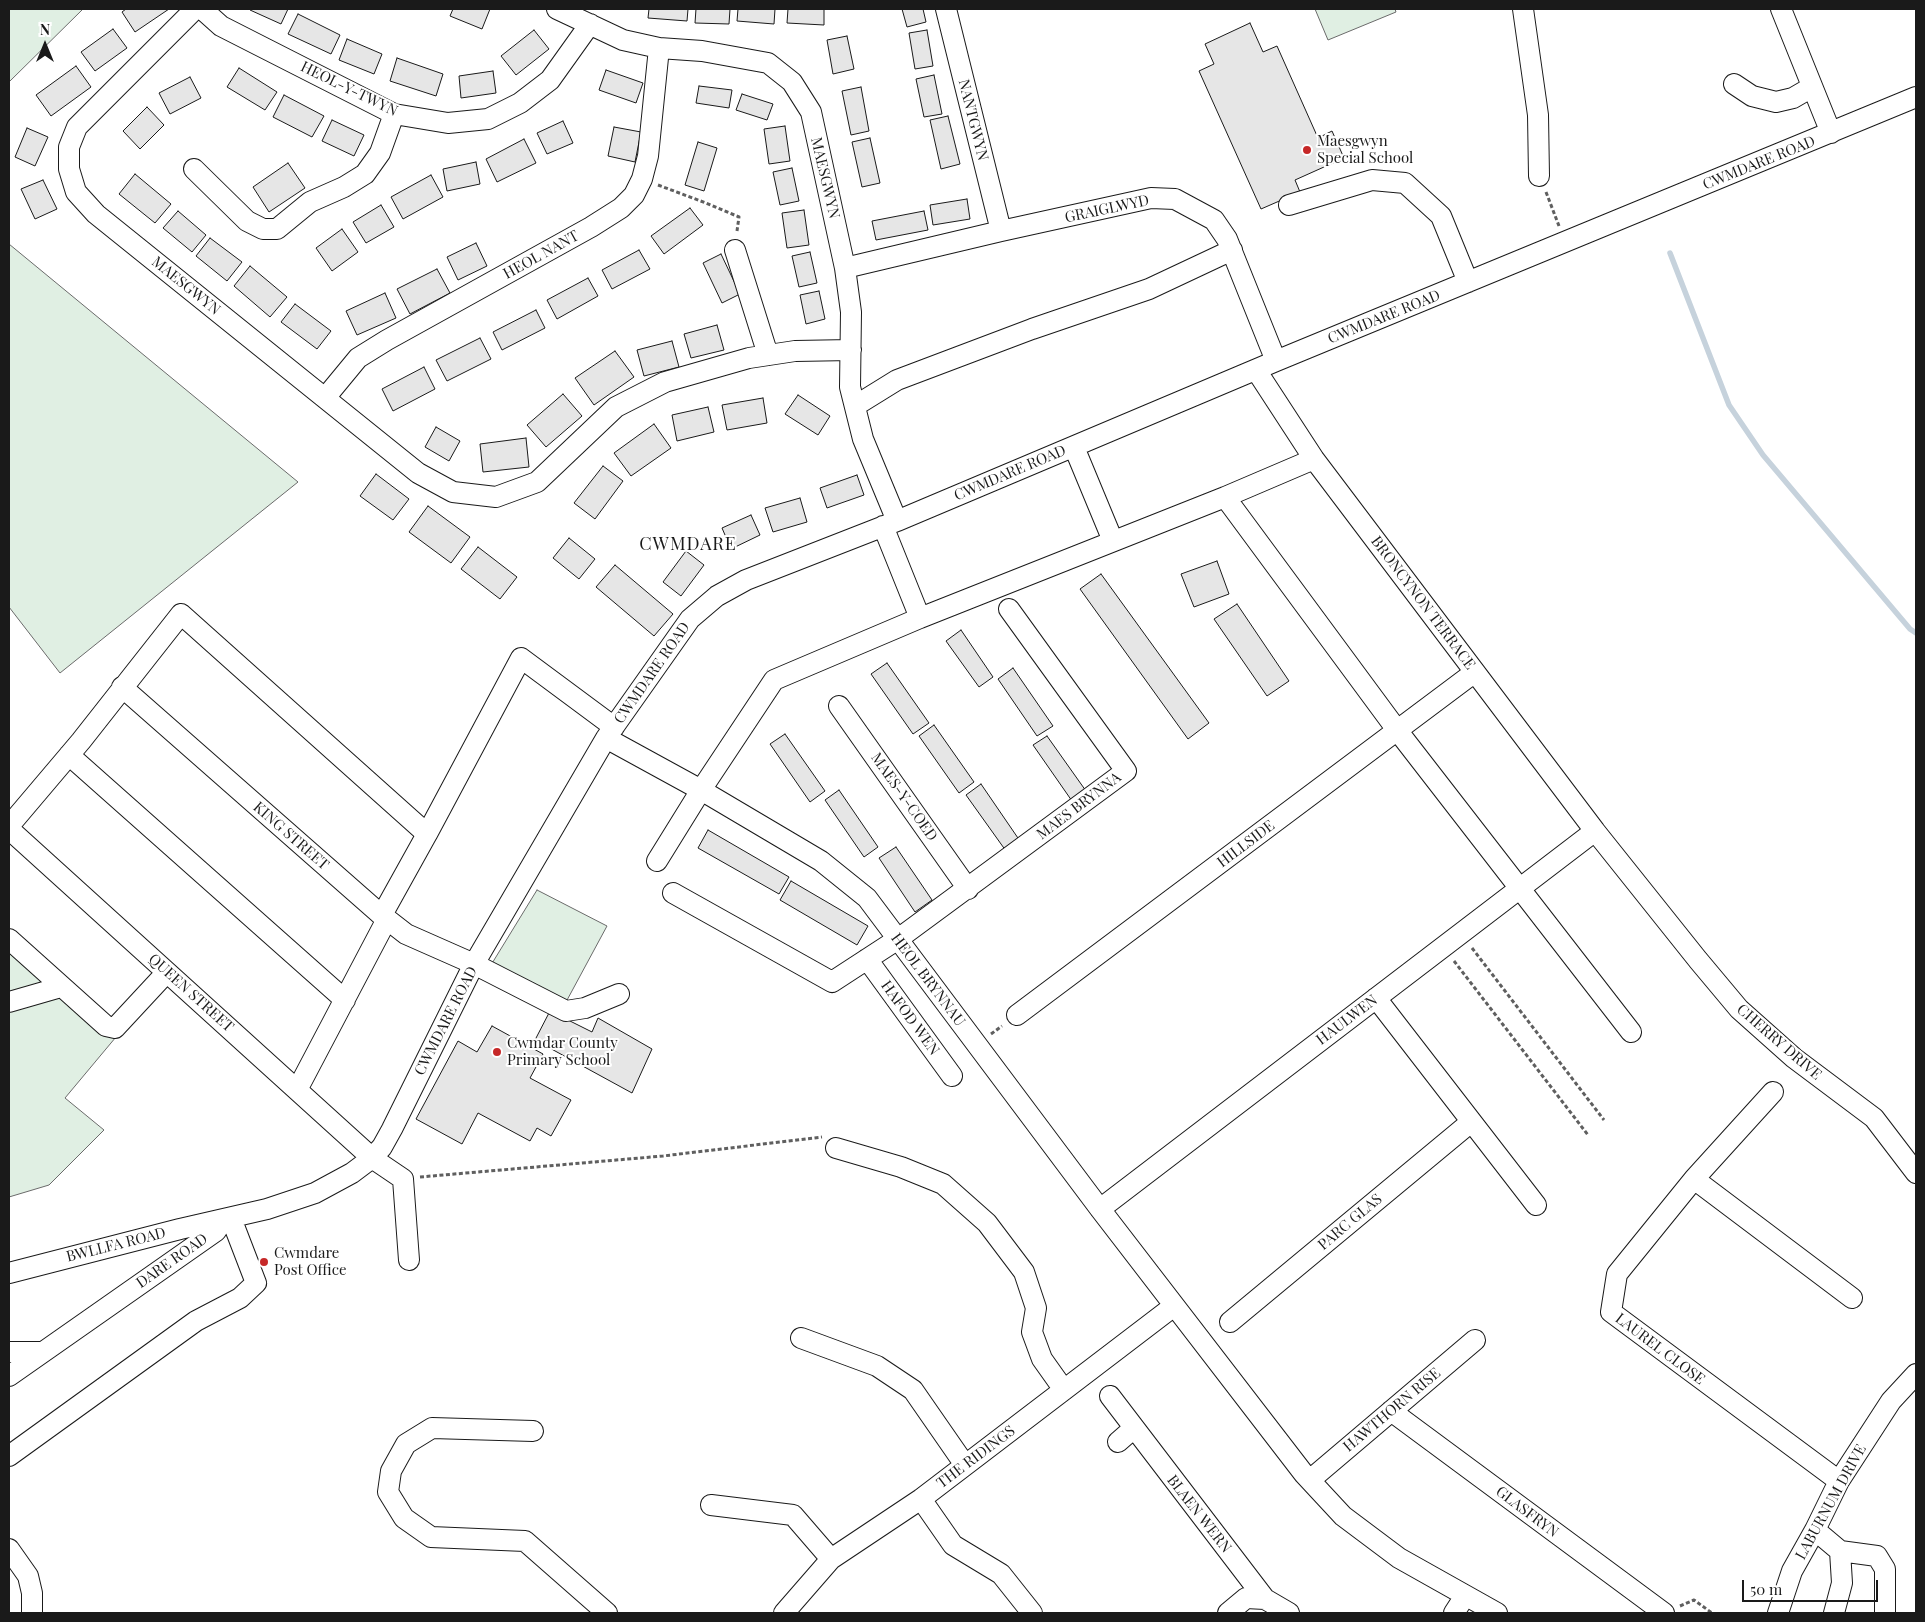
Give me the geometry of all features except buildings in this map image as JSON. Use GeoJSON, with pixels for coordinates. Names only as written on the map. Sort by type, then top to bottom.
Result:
{"type":"FeatureCollection","features":[{"type":"Feature","properties":{"kind":"street","name":"MAESGWYN"},"geometry":{"type":"LineString","coordinates":[[195,9],[77,127],[69,147],[69,169],[76,192],[96,214],[418,473],[453,492],[496,497],[537,482],[616,407],[665,382],[749,358],[768,355]]}},
{"type":"Feature","properties":{"kind":"street","name":"HEOL-Y-TWYN"},"geometry":{"type":"LineString","coordinates":[[202,9],[221,26],[394,114],[448,123],[488,119],[520,103],[550,80],[590,24]]}},
{"type":"Feature","properties":{"kind":"street","name":"MAESGWYN"},"geometry":{"type":"LineString","coordinates":[[557,9],[624,40],[659,48],[712,53],[768,63],[792,82],[811,112],[846,268],[851,312],[850,387],[863,439],[920,618]]}},
{"type":"Feature","properties":{"kind":"street","name":"NANTGWYN"},"geometry":{"type":"LineString","coordinates":[[946,9],[1001,231]]}},
{"type":"Feature","properties":{"kind":"street"},"geometry":{"type":"LineString","coordinates":[[1523,9],[1538,115],[1539,176]]}},
{"type":"Feature","properties":{"kind":"street"},"geometry":{"type":"LineString","coordinates":[[1781,9],[1831,133]]}},
{"type":"Feature","properties":{"kind":"street","name":"HEOL NANT"},"geometry":{"type":"LineString","coordinates":[[324,398],[358,358],[591,227],[621,208],[634,195],[642,179],[648,156],[659,48]]}},
{"type":"Feature","properties":{"kind":"street"},"geometry":{"type":"LineString","coordinates":[[1734,84],[1752,96],[1776,102],[1793,98],[1812,87]]}},
{"type":"Feature","properties":{"kind":"street","name":"CWMDARE ROAD"},"geometry":{"type":"LineString","coordinates":[[372,1158],[382,1147],[392,1129],[474,964],[610,732],[690,618],[717,596],[746,580],[890,524],[1276,361],[1916,97]]}},
{"type":"Feature","properties":{"kind":"street"},"geometry":{"type":"LineString","coordinates":[[194,169],[247,221],[263,229],[277,229],[310,202],[344,187],[365,174],[380,153],[394,114]]}},
{"type":"Feature","properties":{"kind":"street"},"geometry":{"type":"LineString","coordinates":[[1289,205],[1372,180],[1405,183],[1441,216],[1468,282]]}},
{"type":"Feature","properties":{"kind":"street","name":"GRAIGLWYD"},"geometry":{"type":"LineString","coordinates":[[846,268],[1151,198],[1175,199],[1214,220],[1227,239],[1276,361]]}},
{"type":"Feature","properties":{"kind":"street"},"geometry":{"type":"LineString","coordinates":[[735,250],[768,355],[795,350],[851,350]]}},
{"type":"Feature","properties":{"kind":"street"},"geometry":{"type":"LineString","coordinates":[[855,406],[897,380],[1032,329],[1149,289],[1232,250]]}},
{"type":"Feature","properties":{"kind":"street","name":"BRONCYNON TERRACE"},"geometry":{"type":"LineString","coordinates":[[1256,370],[1314,459],[1595,832]]}},
{"type":"Feature","properties":{"kind":"street"},"geometry":{"type":"LineString","coordinates":[[1074,447],[1113,541]]}},
{"type":"Feature","properties":{"kind":"street"},"geometry":{"type":"LineString","coordinates":[[658,861],[701,790],[774,680],[920,618],[1224,497],[1314,459]]}},
{"type":"Feature","properties":{"kind":"street"},"geometry":{"type":"LineString","coordinates":[[1224,497],[1397,730],[1631,1032]]}},
{"type":"Feature","properties":{"kind":"street","name":"MAES BRYNNA"},"geometry":{"type":"LineString","coordinates":[[968,889],[1126,771],[1009,609]]}},
{"type":"Feature","properties":{"kind":"street"},"geometry":{"type":"LineString","coordinates":[[9,827],[69,755],[180,614],[427,834],[384,917],[345,1000],[297,1090]]}},
{"type":"Feature","properties":{"kind":"street","name":"HEOL BRYNNAU"},"geometry":{"type":"LineString","coordinates":[[427,834],[521,658],[610,732],[701,790],[821,861],[867,898],[1100,1209],[1310,1480],[1343,1516],[1392,1553],[1497,1613]]}},
{"type":"Feature","properties":{"kind":"street","name":"HILLSIDE"},"geometry":{"type":"LineString","coordinates":[[1017,1015],[1475,672]]}},
{"type":"Feature","properties":{"kind":"street","name":"KING STREET"},"geometry":{"type":"LineString","coordinates":[[122,687],[384,917],[406,934],[474,964],[566,1011],[584,1008],[619,994]]}},
{"type":"Feature","properties":{"kind":"street","name":"MAES-Y-COED"},"geometry":{"type":"LineString","coordinates":[[839,706],[968,889]]}},
{"type":"Feature","properties":{"kind":"street"},"geometry":{"type":"LineString","coordinates":[[69,755],[345,1000]]}},
{"type":"Feature","properties":{"kind":"street","name":"QUEEN STREET"},"geometry":{"type":"LineString","coordinates":[[9,827],[372,1158],[403,1179]]}},
{"type":"Feature","properties":{"kind":"street","name":"HAULWEN"},"geometry":{"type":"LineString","coordinates":[[1100,1209],[1595,832]]}},
{"type":"Feature","properties":{"kind":"street","name":"CHERRY DRIVE"},"geometry":{"type":"LineString","coordinates":[[1595,832],[1739,1010],[1794,1058],[1874,1118],[1916,1173]]}},
{"type":"Feature","properties":{"kind":"street"},"geometry":{"type":"LineString","coordinates":[[673,893],[832,982],[898,940],[968,889]]}},
{"type":"Feature","properties":{"kind":"street"},"geometry":{"type":"LineString","coordinates":[[9,940],[106,1026],[115,1028],[167,972]]}},
{"type":"Feature","properties":{"kind":"street","name":"HAFOD WEN"},"geometry":{"type":"LineString","coordinates":[[867,959],[952,1076]]}},
{"type":"Feature","properties":{"kind":"street"},"geometry":{"type":"LineString","coordinates":[[9,1002],[61,987]]}},
{"type":"Feature","properties":{"kind":"street"},"geometry":{"type":"LineString","coordinates":[[1376,998],[1536,1205]]}},
{"type":"Feature","properties":{"kind":"street","name":"LAUREL CLOSE"},"geometry":{"type":"LineString","coordinates":[[1773,1092],[1694,1179],[1617,1274],[1611,1312],[1839,1481]]}},
{"type":"Feature","properties":{"kind":"street","name":"PARC GLAS"},"geometry":{"type":"LineString","coordinates":[[1230,1322],[1471,1122]]}},
{"type":"Feature","properties":{"kind":"street"},"geometry":{"type":"LineString","coordinates":[[836,1148],[901,1167],[943,1184],[987,1223],[1024,1272],[1036,1308],[1032,1332],[1042,1359],[1064,1390]]}},
{"type":"Feature","properties":{"kind":"street"},"geometry":{"type":"LineString","coordinates":[[9,1456],[196,1321],[240,1298],[256,1283],[228,1218],[267,1209],[315,1193],[372,1158]]}},
{"type":"Feature","properties":{"kind":"street"},"geometry":{"type":"LineString","coordinates":[[403,1179],[409,1260]]}},
{"type":"Feature","properties":{"kind":"street"},"geometry":{"type":"LineString","coordinates":[[1694,1179],[1852,1298]]}},
{"type":"Feature","properties":{"kind":"street","name":"BWLLFA ROAD"},"geometry":{"type":"LineString","coordinates":[[9,1273],[180,1228],[228,1218]]}},
{"type":"Feature","properties":{"kind":"street","name":"DARE ROAD"},"geometry":{"type":"LineString","coordinates":[[9,1376],[216,1231],[228,1218]]}},
{"type":"Feature","properties":{"kind":"street","name":"THE RIDINGS"},"geometry":{"type":"LineString","coordinates":[[784,1613],[831,1560],[921,1499],[1174,1306]]}},
{"type":"Feature","properties":{"kind":"street"},"geometry":{"type":"LineString","coordinates":[[801,1338],[877,1366],[913,1390],[965,1465]]}},
{"type":"Feature","properties":{"kind":"street","name":"HAWTHORN RISE"},"geometry":{"type":"LineString","coordinates":[[1310,1480],[1475,1340]]}},
{"type":"Feature","properties":{"kind":"street"},"geometry":{"type":"LineString","coordinates":[[9,1352],[42,1352]]}},
{"type":"Feature","properties":{"kind":"street","name":"LABURNUM DRIVE"},"geometry":{"type":"LineString","coordinates":[[1778,1613],[1792,1571],[1839,1481],[1891,1401],[1916,1374]]}},
{"type":"Feature","properties":{"kind":"street","name":"BLAEN WERN"},"geometry":{"type":"LineString","coordinates":[[1110,1396],[1265,1599],[1289,1613]]}},
{"type":"Feature","properties":{"kind":"street","name":"GLASFRYN"},"geometry":{"type":"LineString","coordinates":[[1391,1411],[1663,1613]]}},
{"type":"Feature","properties":{"kind":"street"},"geometry":{"type":"LineString","coordinates":[[533,1431],[432,1428],[406,1444],[391,1471],[388,1492],[404,1518],[431,1537],[525,1541],[607,1613]]}},
{"type":"Feature","properties":{"kind":"street"},"geometry":{"type":"LineString","coordinates":[[1118,1442],[1134,1428]]}},
{"type":"Feature","properties":{"kind":"street"},"geometry":{"type":"LineString","coordinates":[[921,1499],[953,1545],[1001,1574],[1032,1613]]}},
{"type":"Feature","properties":{"kind":"street"},"geometry":{"type":"LineString","coordinates":[[711,1505],[793,1515],[831,1560]]}},
{"type":"Feature","properties":{"kind":"street"},"geometry":{"type":"LineString","coordinates":[[1815,1530],[1840,1551],[1877,1556],[1885,1569],[1885,1613]]}},
{"type":"Feature","properties":{"kind":"street"},"geometry":{"type":"LineString","coordinates":[[9,1549],[28,1576],[32,1593],[32,1613]]}},
{"type":"Feature","properties":{"kind":"street"},"geometry":{"type":"LineString","coordinates":[[1834,1613],[1842,1583],[1840,1551]]}},
{"type":"Feature","properties":{"kind":"street"},"geometry":{"type":"LineString","coordinates":[[1454,1613],[1465,1596]]}},
{"type":"Feature","properties":{"kind":"street"},"geometry":{"type":"LineString","coordinates":[[1228,1613],[1246,1598],[1265,1599]]}},
{"type":"Feature","properties":{"kind":"path"},"geometry":{"type":"LineString","coordinates":[[1539,176],[1565,242]]}},
{"type":"Feature","properties":{"kind":"path"},"geometry":{"type":"LineString","coordinates":[[642,179],[738,217],[735,250]]}},
{"type":"Feature","properties":{"kind":"path"},"geometry":{"type":"LineString","coordinates":[[1461,933],[1604,1120]]}},
{"type":"Feature","properties":{"kind":"path"},"geometry":{"type":"LineString","coordinates":[[1443,947],[1588,1135]]}},
{"type":"Feature","properties":{"kind":"path"},"geometry":{"type":"LineString","coordinates":[[976,1044],[1017,1015]]}},
{"type":"Feature","properties":{"kind":"path"},"geometry":{"type":"LineString","coordinates":[[403,1179],[663,1156],[827,1136],[836,1148]]}},
{"type":"Feature","properties":{"kind":"path"},"geometry":{"type":"LineString","coordinates":[[1663,1613],[1694,1600],[1712,1613]]}},
{"type":"Feature","properties":{"kind":"green space"},"geometry":{"type":"Polygon","coordinates":[[[9,9],[83,9],[9,82],[9,9]]]}},
{"type":"Feature","properties":{"kind":"green space"},"geometry":{"type":"Polygon","coordinates":[[[1315,9],[1395,9],[1396,12],[1328,40],[1315,9]]]}},
{"type":"Feature","properties":{"kind":"green space"},"geometry":{"type":"Polygon","coordinates":[[[9,244],[298,482],[60,673],[9,607],[9,244]]]}},
{"type":"Feature","properties":{"kind":"green space"},"geometry":{"type":"Polygon","coordinates":[[[537,890],[607,926],[566,1002],[491,965],[537,890]]]}},
{"type":"Feature","properties":{"kind":"green space"},"geometry":{"type":"Polygon","coordinates":[[[9,934],[121,1031],[65,1098],[104,1130],[49,1185],[9,1197],[9,934]]]}},
{"type":"Feature","properties":{"kind":"waterway"},"geometry":{"type":"LineString","coordinates":[[1670,253],[1729,405],[1763,455],[1910,629],[1916,633]]}},
{"type":"Feature","properties":{"kind":"place","name":"Maesgwyn Special School"},"geometry":{"type":"Point","coordinates":[1307,150]}},
{"type":"Feature","properties":{"kind":"place","name":"Cwmdar County Primary School"},"geometry":{"type":"Point","coordinates":[497,1052]}},
{"type":"Feature","properties":{"kind":"place","name":"Cwmdare Post Office"},"geometry":{"type":"Point","coordinates":[264,1262]}},
{"type":"Feature","properties":{"kind":"district","name":"CWMDARE"},"geometry":{"type":"Point","coordinates":[688,544]}}]}
